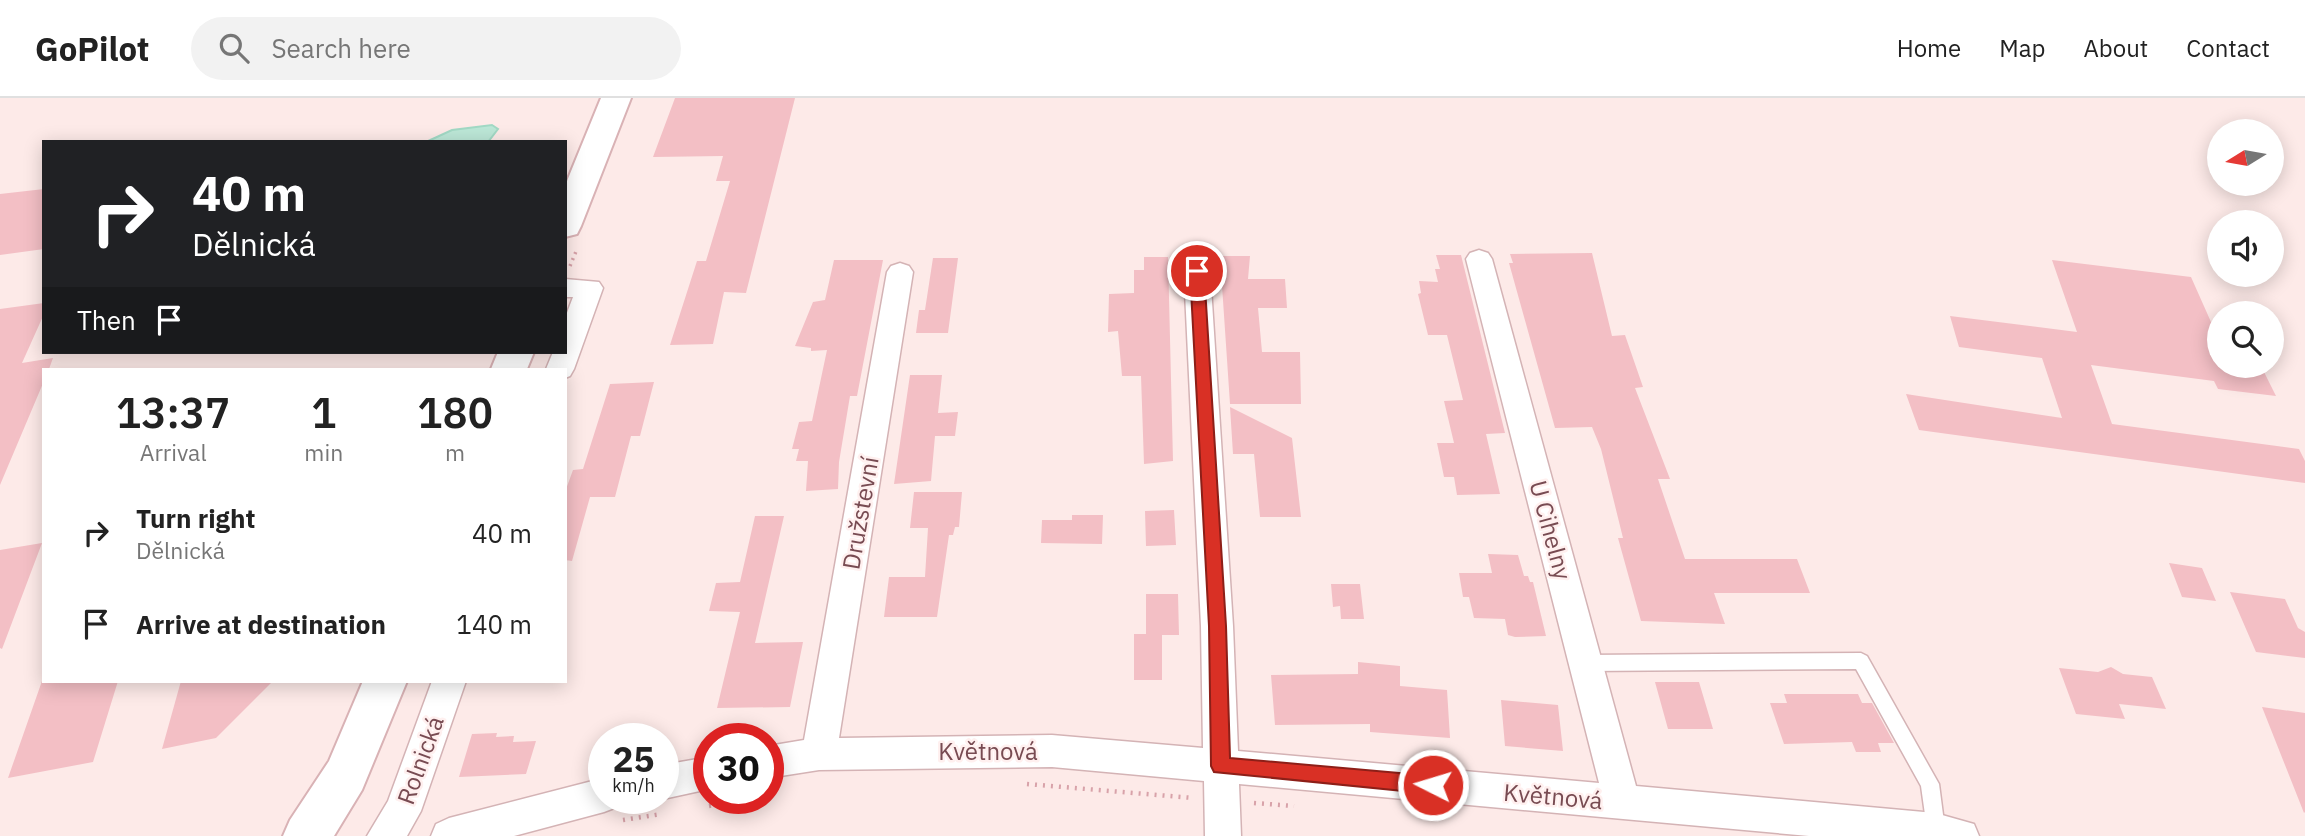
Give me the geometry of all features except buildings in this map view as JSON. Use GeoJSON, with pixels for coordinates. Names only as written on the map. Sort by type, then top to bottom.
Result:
{"type":"FeatureCollection","features":[{"type":"Feature","properties":{"kind":"main road"},"geometry":{"type":"LineString","coordinates":[[567,221],[616,98]]}},
{"type":"Feature","properties":{"kind":"main road"},"geometry":{"type":"LineString","coordinates":[[319,833],[384,683]]}},
{"type":"Feature","properties":{"kind":"street","name":"U Cihelny"},"geometry":{"type":"LineString","coordinates":[[1479,258],[1622,802]]}},
{"type":"Feature","properties":{"kind":"street"},"geometry":{"type":"LineString","coordinates":[[1197,271],[1217,626],[1223,836]]}},
{"type":"Feature","properties":{"kind":"street","name":"Družstevní"},"geometry":{"type":"LineString","coordinates":[[819,754],[900,272]]}},
{"type":"Feature","properties":{"kind":"street"},"geometry":{"type":"LineString","coordinates":[[567,288],[590,288],[567,352]]}},
{"type":"Feature","properties":{"kind":"street","name":"Rolnická"},"geometry":{"type":"LineString","coordinates":[[384,836],[403,811],[448,683]]}},
{"type":"Feature","properties":{"kind":"street","name":"Květnová"},"geometry":{"type":"LineString","coordinates":[[784,759],[819,754],[1052,751],[1221,783],[1622,802],[1948,833]]}},
{"type":"Feature","properties":{"kind":"street"},"geometry":{"type":"LineString","coordinates":[[449,836],[588,812]]}},
{"type":"Feature","properties":{"kind":"lane"},"geometry":{"type":"LineString","coordinates":[[1586,663],[1861,661],[1930,784],[1948,833]]}},
{"type":"Feature","properties":{"kind":"path"},"geometry":{"type":"LineString","coordinates":[[1022,783],[1221,783],[1297,806]]}},
{"type":"Feature","properties":{"kind":"shaded area"},"geometry":{"type":"Polygon","coordinates":[[[492,125],[498,129],[490,140],[430,140],[452,130],[492,125]]]}},
{"type":"Feature","properties":{"kind":"route"},"geometry":{"type":"LineString","coordinates":[[1197,271],[1217,626],[1221,766],[1433,785]]}}]}
